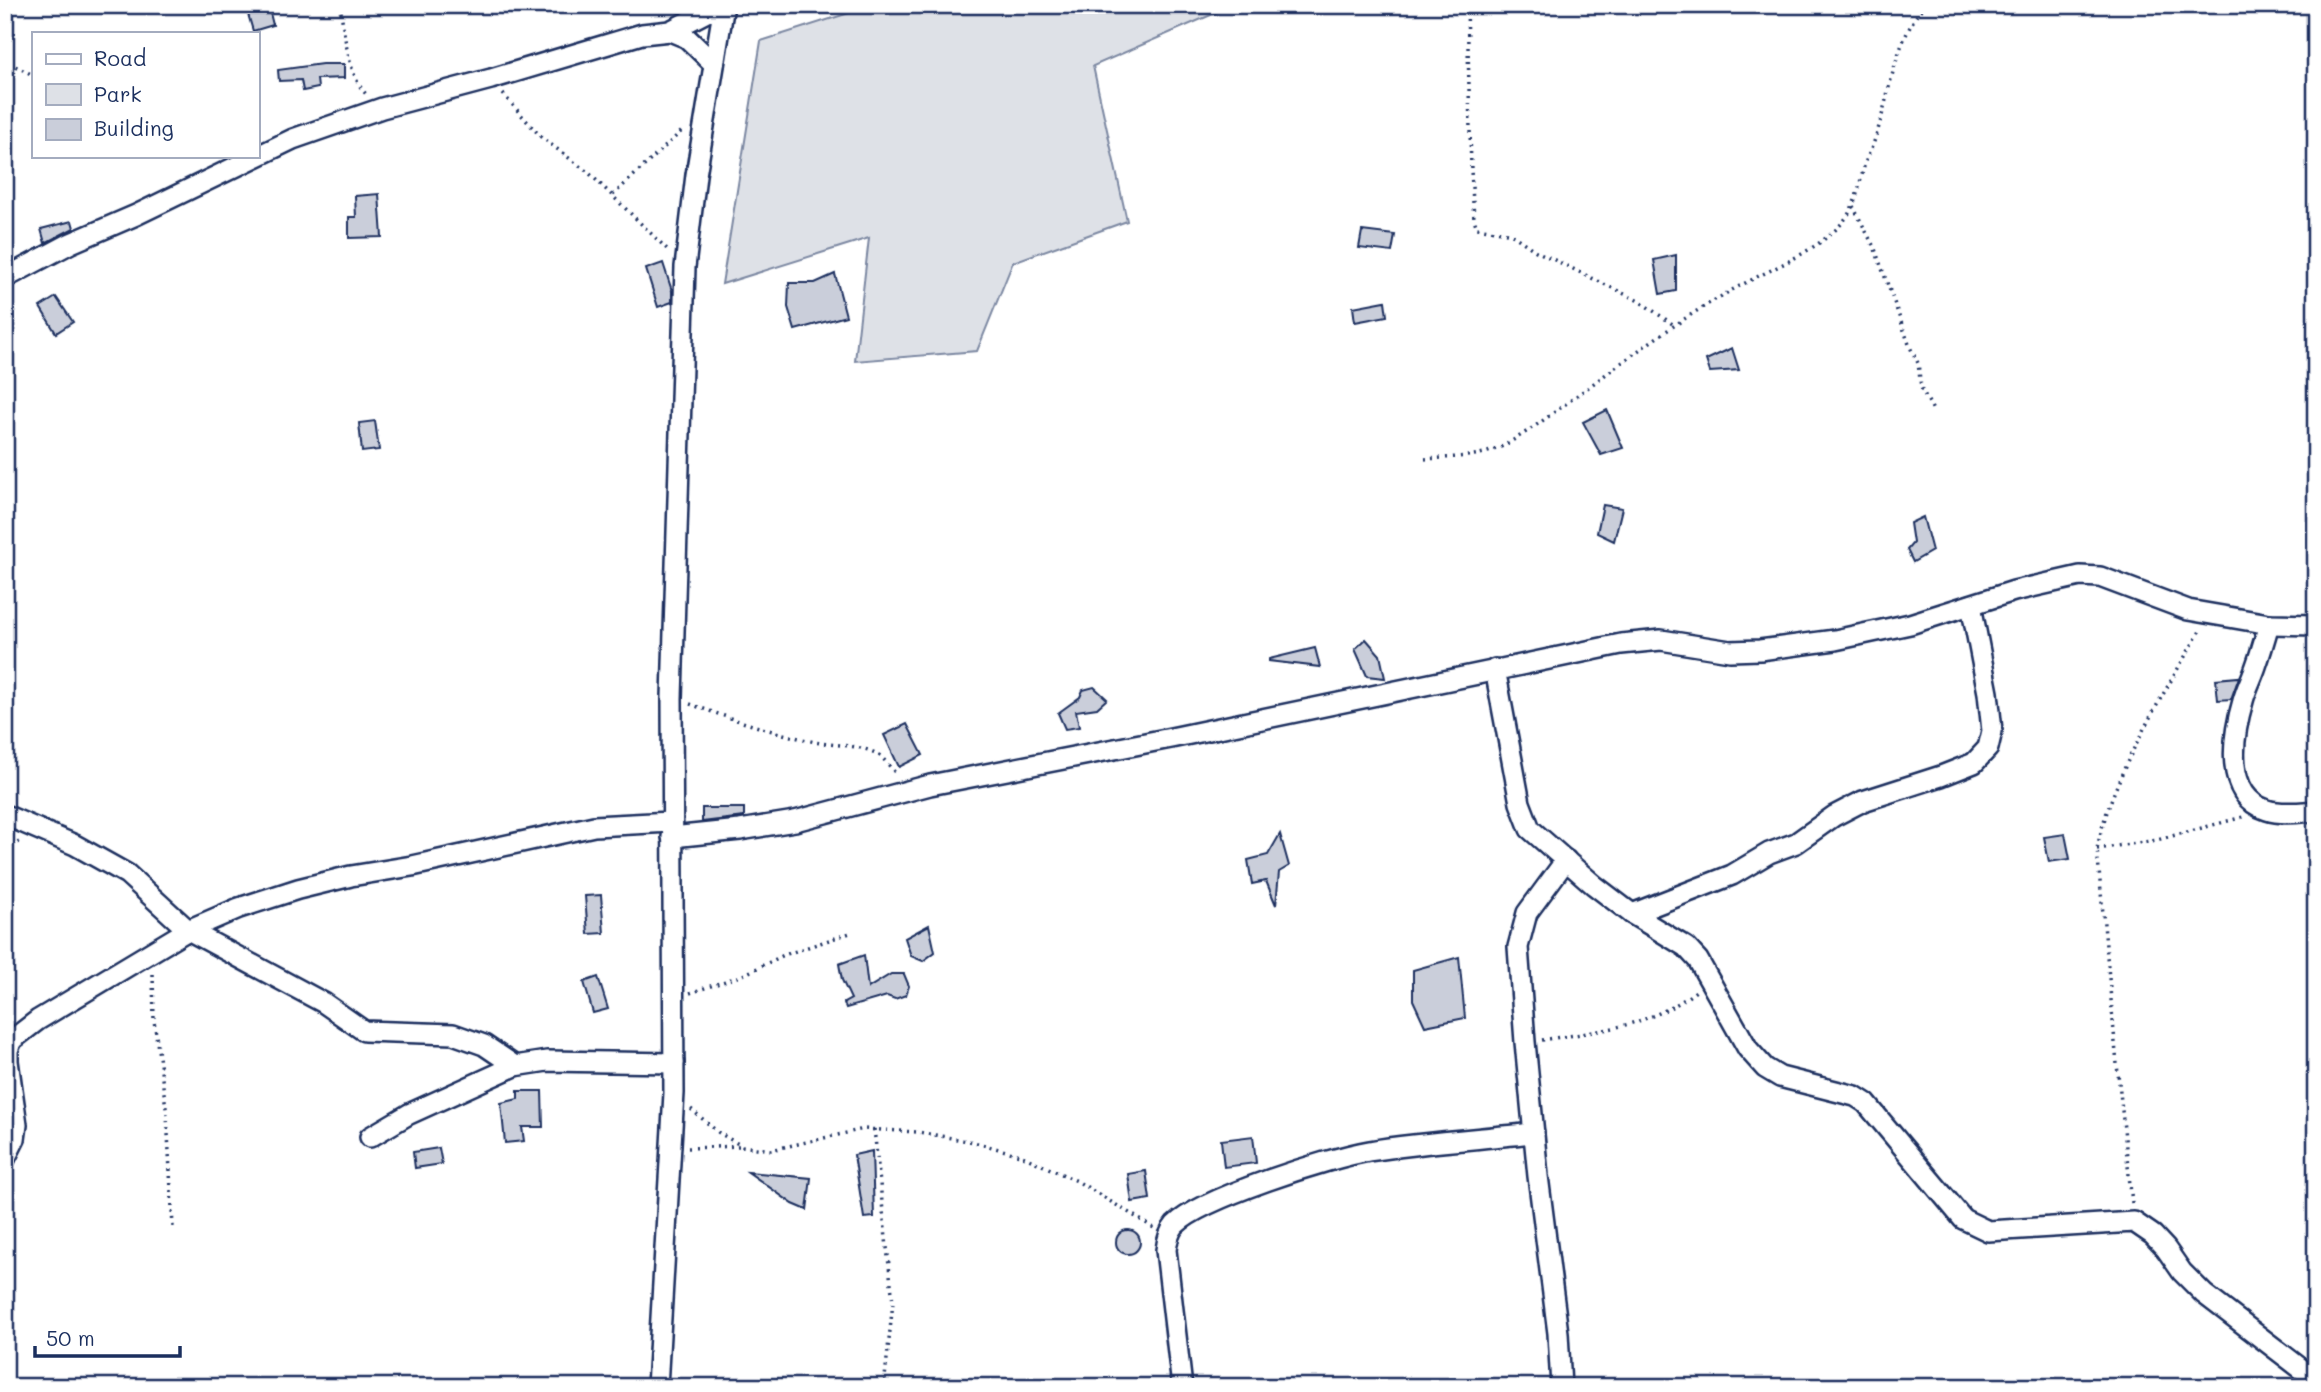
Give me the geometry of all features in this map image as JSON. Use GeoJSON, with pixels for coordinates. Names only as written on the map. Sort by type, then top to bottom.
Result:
{"type":"FeatureCollection","features":[{"type":"Feature","properties":{"kind":"street"},"geometry":{"type":"LineString","coordinates":[[259,155],[293,139],[382,108],[642,34],[670,31],[722,5]]}},
{"type":"Feature","properties":{"kind":"street"},"geometry":{"type":"LineString","coordinates":[[657,1387],[674,1093],[672,698],[685,267],[722,5]]}},
{"type":"Feature","properties":{"kind":"street"},"geometry":{"type":"LineString","coordinates":[[670,31],[687,37],[714,64]]}},
{"type":"Feature","properties":{"kind":"street"},"geometry":{"type":"LineString","coordinates":[[5,278],[71,243],[254,158]]}},
{"type":"Feature","properties":{"kind":"street"},"geometry":{"type":"LineString","coordinates":[[5,1159],[15,1139],[18,1125],[8,1061],[12,1040],[38,1020],[188,930],[263,900],[351,876],[412,866],[594,826],[740,830],[795,821],[909,791],[1621,644],[1661,640],[1730,651],[1760,650],[1910,624],[2014,592],[2080,576],[2100,577],[2188,610],[2269,624],[2316,625]]}},
{"type":"Feature","properties":{"kind":"street"},"geometry":{"type":"LineString","coordinates":[[1632,914],[1732,875],[1769,853],[1796,843],[1834,816],[1863,801],[1974,763],[1988,748],[1992,731],[1972,605]]}},
{"type":"Feature","properties":{"kind":"street"},"geometry":{"type":"LineString","coordinates":[[2269,624],[2243,700],[2235,737],[2235,770],[2246,797],[2255,804],[2269,811],[2316,811]]}},
{"type":"Feature","properties":{"kind":"street"},"geometry":{"type":"LineString","coordinates":[[1495,669],[1520,803],[1530,829],[1594,885],[1632,914],[1685,947],[1698,960],[1748,1049],[1765,1068],[1780,1077],[1855,1096],[1866,1102],[1963,1219],[1988,1231],[2134,1222],[2166,1248],[2182,1272],[2204,1294],[2316,1380]]}},
{"type":"Feature","properties":{"kind":"street"},"geometry":{"type":"LineString","coordinates":[[5,815],[75,845],[127,874],[188,930],[324,1003],[364,1031],[453,1034],[484,1045],[515,1066]]}},
{"type":"Feature","properties":{"kind":"street"},"geometry":{"type":"LineString","coordinates":[[1561,1387],[1558,1334],[1525,1042],[1518,947],[1527,913],[1566,860]]}},
{"type":"Feature","properties":{"kind":"street"},"geometry":{"type":"LineString","coordinates":[[370,1137],[461,1089],[515,1066],[547,1061],[674,1063]]}},
{"type":"Feature","properties":{"kind":"street"},"geometry":{"type":"LineString","coordinates":[[1182,1387],[1166,1250],[1168,1236],[1175,1225],[1202,1207],[1305,1168],[1368,1151],[1534,1133]]}},
{"type":"Feature","properties":{"kind":"path"},"geometry":{"type":"LineString","coordinates":[[340,5],[352,69],[363,91],[382,108]]}},
{"type":"Feature","properties":{"kind":"path"},"geometry":{"type":"LineString","coordinates":[[1467,5],[1471,170],[1477,228],[1514,236],[1536,251],[1639,301],[1674,325]]}},
{"type":"Feature","properties":{"kind":"path"},"geometry":{"type":"LineString","coordinates":[[1425,459],[1476,455],[1500,447],[1674,325],[1745,283],[1801,255],[1845,220],[1853,206],[1877,133],[1901,43],[1911,21],[1924,5]]}},
{"type":"Feature","properties":{"kind":"path"},"geometry":{"type":"LineString","coordinates":[[5,57],[15,66],[32,74]]}},
{"type":"Feature","properties":{"kind":"path"},"geometry":{"type":"LineString","coordinates":[[491,79],[541,136],[589,173],[685,267]]}},
{"type":"Feature","properties":{"kind":"path"},"geometry":{"type":"LineString","coordinates":[[613,195],[708,105]]}},
{"type":"Feature","properties":{"kind":"path"},"geometry":{"type":"LineString","coordinates":[[1853,206],[1875,248],[1918,363],[1921,388],[1934,412]]}},
{"type":"Feature","properties":{"kind":"path"},"geometry":{"type":"LineString","coordinates":[[2134,1222],[2116,1064],[2097,849],[2103,820],[2124,773],[2155,710],[2209,614]]}},
{"type":"Feature","properties":{"kind":"path"},"geometry":{"type":"LineString","coordinates":[[672,698],[751,725],[830,745],[855,747],[879,755],[909,791]]}},
{"type":"Feature","properties":{"kind":"path"},"geometry":{"type":"LineString","coordinates":[[2097,849],[2157,840],[2269,811]]}},
{"type":"Feature","properties":{"kind":"path"},"geometry":{"type":"LineString","coordinates":[[675,998],[743,975],[784,955],[850,933]]}},
{"type":"Feature","properties":{"kind":"path"},"geometry":{"type":"LineString","coordinates":[[158,948],[153,977],[154,1020],[167,1115],[173,1227]]}},
{"type":"Feature","properties":{"kind":"path"},"geometry":{"type":"LineString","coordinates":[[1525,1042],[1621,1028],[1647,1020],[1683,1001],[1709,981]]}},
{"type":"Feature","properties":{"kind":"path"},"geometry":{"type":"LineString","coordinates":[[674,1093],[719,1133],[742,1146]]}},
{"type":"Feature","properties":{"kind":"path"},"geometry":{"type":"LineString","coordinates":[[672,1149],[742,1146],[771,1150],[864,1129],[918,1132],[974,1142],[1020,1156],[1077,1181],[1168,1236]]}},
{"type":"Feature","properties":{"kind":"path"},"geometry":{"type":"LineString","coordinates":[[874,1129],[893,1301],[884,1387]]}},
{"type":"Feature","properties":{"kind":"green space"},"geometry":{"type":"Polygon","coordinates":[[[874,5],[1234,5],[1093,66],[1127,221],[1013,262],[977,351],[855,361],[869,238],[722,284],[761,41],[874,5]]]}},
{"type":"Feature","properties":{"kind":"building"},"geometry":{"type":"Polygon","coordinates":[[[269,9],[273,25],[253,31],[248,14],[269,9]]]}},
{"type":"Feature","properties":{"kind":"building"},"geometry":{"type":"Polygon","coordinates":[[[344,64],[344,78],[317,79],[318,88],[303,91],[301,80],[279,81],[278,70],[344,64]]]}},
{"type":"Feature","properties":{"kind":"building"},"geometry":{"type":"Polygon","coordinates":[[[379,194],[382,237],[349,238],[349,217],[356,217],[355,196],[379,194]]]}},
{"type":"Feature","properties":{"kind":"building"},"geometry":{"type":"Polygon","coordinates":[[[72,221],[74,228],[45,243],[41,229],[72,221]]]}},
{"type":"Feature","properties":{"kind":"building"},"geometry":{"type":"Polygon","coordinates":[[[1362,231],[1395,235],[1392,252],[1359,248],[1362,231]]]}},
{"type":"Feature","properties":{"kind":"building"},"geometry":{"type":"Polygon","coordinates":[[[1676,255],[1676,291],[1660,294],[1654,260],[1676,255]]]}},
{"type":"Feature","properties":{"kind":"building"},"geometry":{"type":"Polygon","coordinates":[[[663,263],[672,291],[672,302],[658,307],[646,269],[663,263]]]}},
{"type":"Feature","properties":{"kind":"building"},"geometry":{"type":"Polygon","coordinates":[[[835,274],[846,316],[795,330],[788,307],[789,283],[815,283],[835,274]]]}},
{"type":"Feature","properties":{"kind":"building"},"geometry":{"type":"Polygon","coordinates":[[[56,297],[73,322],[56,333],[40,307],[56,297]]]}},
{"type":"Feature","properties":{"kind":"building"},"geometry":{"type":"Polygon","coordinates":[[[1385,301],[1387,316],[1355,322],[1353,307],[1385,301]]]}},
{"type":"Feature","properties":{"kind":"building"},"geometry":{"type":"Polygon","coordinates":[[[1732,348],[1739,370],[1710,372],[1706,360],[1732,348]]]}},
{"type":"Feature","properties":{"kind":"building"},"geometry":{"type":"Polygon","coordinates":[[[1607,410],[1623,448],[1601,455],[1583,422],[1607,410]]]}},
{"type":"Feature","properties":{"kind":"building"},"geometry":{"type":"Polygon","coordinates":[[[375,421],[379,450],[362,452],[359,423],[375,421]]]}},
{"type":"Feature","properties":{"kind":"building"},"geometry":{"type":"Polygon","coordinates":[[[1603,505],[1622,508],[1614,541],[1597,533],[1603,505]]]}},
{"type":"Feature","properties":{"kind":"building"},"geometry":{"type":"Polygon","coordinates":[[[1923,517],[1932,551],[1913,562],[1907,550],[1913,543],[1910,523],[1923,517]]]}},
{"type":"Feature","properties":{"kind":"building"},"geometry":{"type":"Polygon","coordinates":[[[1366,639],[1380,655],[1385,678],[1367,676],[1355,649],[1366,639]]]}},
{"type":"Feature","properties":{"kind":"building"},"geometry":{"type":"Polygon","coordinates":[[[1315,648],[1320,667],[1269,661],[1269,659],[1315,648]]]}},
{"type":"Feature","properties":{"kind":"building"},"geometry":{"type":"Polygon","coordinates":[[[2239,677],[2231,699],[2218,700],[2216,679],[2239,677]]]}},
{"type":"Feature","properties":{"kind":"building"},"geometry":{"type":"Polygon","coordinates":[[[1094,687],[1107,699],[1097,708],[1076,711],[1079,727],[1065,729],[1058,713],[1080,697],[1083,690],[1094,687]]]}},
{"type":"Feature","properties":{"kind":"building"},"geometry":{"type":"Polygon","coordinates":[[[907,724],[923,755],[899,767],[884,735],[907,724]]]}},
{"type":"Feature","properties":{"kind":"building"},"geometry":{"type":"Polygon","coordinates":[[[702,808],[744,808],[744,817],[702,822],[702,808]]]}},
{"type":"Feature","properties":{"kind":"building"},"geometry":{"type":"Polygon","coordinates":[[[1280,834],[1289,866],[1279,872],[1276,905],[1266,881],[1252,884],[1248,860],[1268,855],[1280,834]]]}},
{"type":"Feature","properties":{"kind":"building"},"geometry":{"type":"Polygon","coordinates":[[[2065,834],[2070,859],[2049,862],[2044,837],[2065,834]]]}},
{"type":"Feature","properties":{"kind":"building"},"geometry":{"type":"Polygon","coordinates":[[[601,895],[604,933],[588,934],[585,896],[601,895]]]}},
{"type":"Feature","properties":{"kind":"building"},"geometry":{"type":"Polygon","coordinates":[[[929,925],[935,952],[923,961],[911,956],[905,938],[929,925]]]}},
{"type":"Feature","properties":{"kind":"building"},"geometry":{"type":"Polygon","coordinates":[[[864,955],[868,988],[891,974],[904,974],[909,986],[906,995],[895,999],[887,996],[846,1008],[844,1003],[851,999],[842,980],[839,964],[864,955]]]}},
{"type":"Feature","properties":{"kind":"building"},"geometry":{"type":"Polygon","coordinates":[[[1459,957],[1465,1018],[1425,1026],[1413,1000],[1413,970],[1459,957]]]}},
{"type":"Feature","properties":{"kind":"building"},"geometry":{"type":"Polygon","coordinates":[[[598,977],[608,1009],[593,1013],[584,982],[598,977]]]}},
{"type":"Feature","properties":{"kind":"building"},"geometry":{"type":"Polygon","coordinates":[[[518,1091],[542,1091],[543,1127],[522,1127],[524,1141],[505,1143],[501,1103],[518,1099],[518,1091]]]}},
{"type":"Feature","properties":{"kind":"building"},"geometry":{"type":"Polygon","coordinates":[[[1253,1136],[1256,1163],[1224,1167],[1221,1140],[1253,1136]]]}},
{"type":"Feature","properties":{"kind":"building"},"geometry":{"type":"Polygon","coordinates":[[[439,1148],[442,1164],[415,1168],[413,1152],[439,1148]]]}},
{"type":"Feature","properties":{"kind":"building"},"geometry":{"type":"Polygon","coordinates":[[[872,1151],[874,1217],[864,1218],[854,1155],[872,1151]]]}},
{"type":"Feature","properties":{"kind":"building"},"geometry":{"type":"Polygon","coordinates":[[[1146,1171],[1150,1199],[1132,1202],[1128,1174],[1146,1171]]]}},
{"type":"Feature","properties":{"kind":"building"},"geometry":{"type":"Polygon","coordinates":[[[748,1172],[811,1178],[807,1210],[793,1204],[748,1172]]]}},
{"type":"Feature","properties":{"kind":"building"},"geometry":{"type":"Polygon","coordinates":[[[1128,1230],[1136,1234],[1140,1242],[1136,1250],[1128,1254],[1120,1250],[1116,1242],[1120,1234],[1128,1230]]]}}]}
